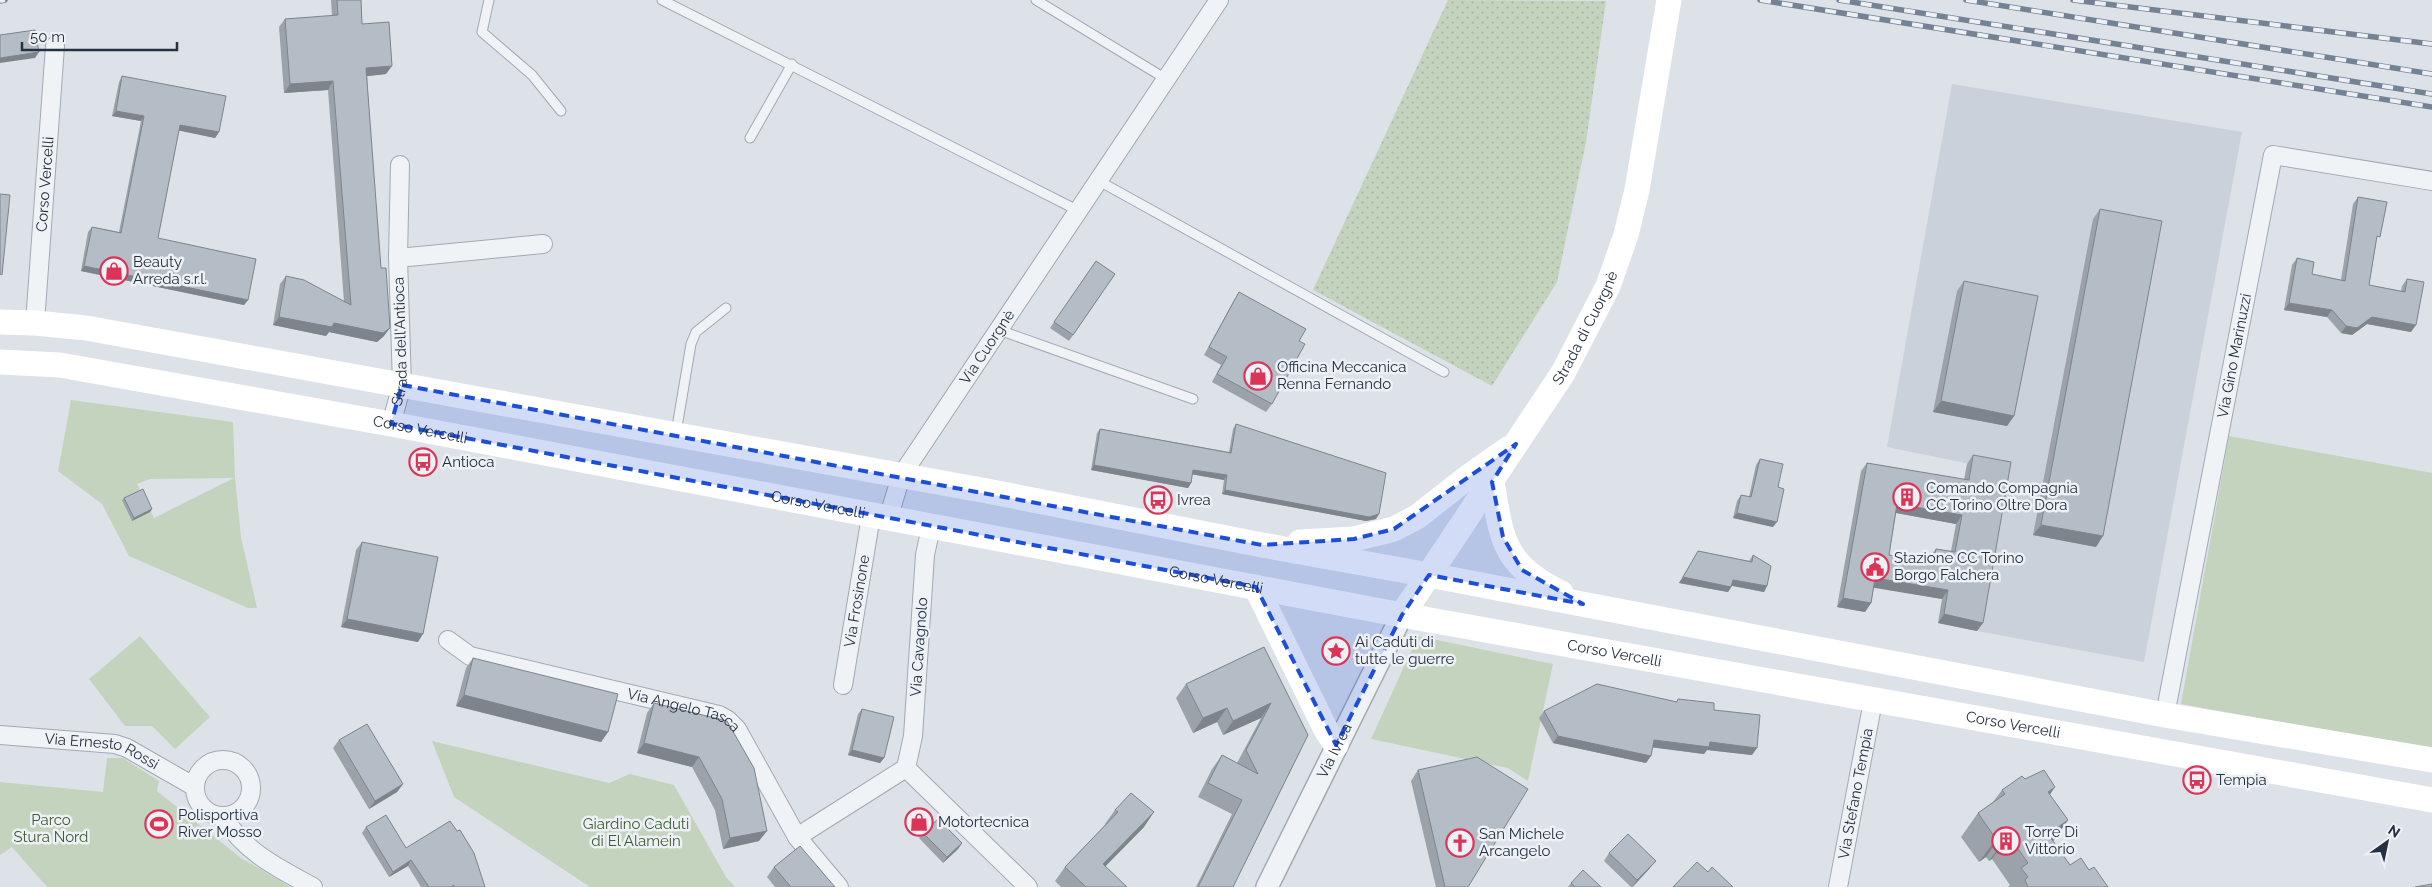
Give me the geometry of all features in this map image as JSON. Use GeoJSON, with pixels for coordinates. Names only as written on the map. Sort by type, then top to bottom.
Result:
{"type":"FeatureCollection","features":[{"type":"Feature","properties":{"kind":"main road","name":"Strada di Cuorgnè"},"geometry":{"type":"LineString","coordinates":[[1402,615],[1563,373],[1585,334],[1608,286],[1626,235],[1645,148],[1667,9]]}},
{"type":"Feature","properties":{"kind":"main road"},"geometry":{"type":"LineString","coordinates":[[0,322],[86,328],[901,476],[1262,546],[1429,575],[2165,715],[2432,760]]}},
{"type":"Feature","properties":{"kind":"main road","name":"Corso Vercelli"},"geometry":{"type":"LineString","coordinates":[[0,362],[60,366],[391,424],[880,518],[1402,615],[2432,800]]}},
{"type":"Feature","properties":{"kind":"main road"},"geometry":{"type":"LineString","coordinates":[[1262,546],[1354,539],[1394,530],[1417,517],[1468,476],[1516,444]]}},
{"type":"Feature","properties":{"kind":"main road"},"geometry":{"type":"LineString","coordinates":[[1492,482],[1503,537],[1522,570],[1538,581],[1583,604]]}},
{"type":"Feature","properties":{"kind":"main road"},"geometry":{"type":"LineString","coordinates":[[1256,587],[1324,728],[1336,745]]}},
{"type":"Feature","properties":{"kind":"street","name":"Via Cuorgnè"},"geometry":{"type":"LineString","coordinates":[[880,518],[901,476],[1219,0]]}},
{"type":"Feature","properties":{"kind":"street","name":"Corso Vercelli"},"geometry":{"type":"LineString","coordinates":[[35,323],[55,46]]}},
{"type":"Feature","properties":{"kind":"street","name":"Via Gino Marinuzzi"},"geometry":{"type":"LineString","coordinates":[[2165,715],[2272,155],[2432,181]]}},
{"type":"Feature","properties":{"kind":"street","name":"Strada dell'Antioca"},"geometry":{"type":"LineString","coordinates":[[391,424],[402,385],[398,258],[400,165]]}},
{"type":"Feature","properties":{"kind":"street","name":"Strada dell'Antioca"},"geometry":{"type":"LineString","coordinates":[[398,258],[543,244]]}},
{"type":"Feature","properties":{"kind":"street","name":"Via Frosinone"},"geometry":{"type":"LineString","coordinates":[[843,685],[880,518]]}},
{"type":"Feature","properties":{"kind":"street","name":"Via Cavagnolo"},"geometry":{"type":"LineString","coordinates":[[906,768],[913,736],[925,555],[931,527]]}},
{"type":"Feature","properties":{"kind":"street","name":"Via Ivrea"},"geometry":{"type":"LineString","coordinates":[[1267,887],[1402,615]]}},
{"type":"Feature","properties":{"kind":"street","name":"Via Angelo Tasca"},"geometry":{"type":"LineString","coordinates":[[448,640],[470,656],[719,715],[728,720],[737,729],[797,837],[839,887]]}},
{"type":"Feature","properties":{"kind":"street","name":"Via Stefano Tempia"},"geometry":{"type":"LineString","coordinates":[[1838,887],[1873,701]]}},
{"type":"Feature","properties":{"kind":"street","name":"Via Ernesto Rossi"},"geometry":{"type":"LineString","coordinates":[[0,734],[115,744],[127,748],[195,787]]}},
{"type":"Feature","properties":{"kind":"street"},"geometry":{"type":"LineString","coordinates":[[217,761],[235,763],[248,775],[251,784],[248,801],[242,808],[224,816],[214,815],[200,804],[195,787],[197,778],[208,764],[217,761]]}},
{"type":"Feature","properties":{"kind":"street"},"geometry":{"type":"LineString","coordinates":[[797,837],[906,768],[1028,887]]}},
{"type":"Feature","properties":{"kind":"street"},"geometry":{"type":"LineString","coordinates":[[242,808],[246,843]]}},
{"type":"Feature","properties":{"kind":"street"},"geometry":{"type":"LineString","coordinates":[[224,816],[234,834],[246,843],[255,854],[313,887]]}},
{"type":"Feature","properties":{"kind":"lane"},"geometry":{"type":"LineString","coordinates":[[489,0],[482,32],[532,75],[561,111]]}},
{"type":"Feature","properties":{"kind":"lane"},"geometry":{"type":"LineString","coordinates":[[662,0],[792,64],[1079,211]]}},
{"type":"Feature","properties":{"kind":"lane"},"geometry":{"type":"LineString","coordinates":[[1036,0],[1166,80]]}},
{"type":"Feature","properties":{"kind":"lane"},"geometry":{"type":"LineString","coordinates":[[750,138],[792,64]]}},
{"type":"Feature","properties":{"kind":"lane"},"geometry":{"type":"LineString","coordinates":[[1098,181],[1444,372]]}},
{"type":"Feature","properties":{"kind":"lane"},"geometry":{"type":"LineString","coordinates":[[675,435],[696,332],[726,308]]}},
{"type":"Feature","properties":{"kind":"lane"},"geometry":{"type":"LineString","coordinates":[[999,330],[1193,399]]}},
{"type":"Feature","properties":{"kind":"highlighted area"},"geometry":{"type":"Polygon","coordinates":[[[402,385],[1262,545],[1354,539],[1394,529],[1516,444],[1492,482],[1503,537],[1522,570],[1583,604],[1429,575],[1402,615],[1336,745],[1256,587],[391,424],[402,385]]]}},
{"type":"Feature","properties":{"kind":"shaded area"},"geometry":{"type":"Polygon","coordinates":[[[1952,84],[2242,132],[2144,662],[1977,631],[2004,471],[1887,447],[1952,84]]]}},
{"type":"Feature","properties":{"kind":"green space"},"geometry":{"type":"Polygon","coordinates":[[[1448,0],[1606,1],[1586,142],[1557,282],[1492,386],[1313,290],[1448,0]]]}},
{"type":"Feature","properties":{"kind":"green space"},"geometry":{"type":"Polygon","coordinates":[[[71,400],[233,422],[235,477],[241,537],[257,608],[248,608],[129,556],[102,504],[58,471],[71,400]],[[234,478],[150,479],[137,484],[154,518],[234,478]]]}},
{"type":"Feature","properties":{"kind":"green space"},"geometry":{"type":"Polygon","coordinates":[[[2229,436],[2432,473],[2432,749],[2181,704],[2229,436]]]}},
{"type":"Feature","properties":{"kind":"green space"},"geometry":{"type":"Polygon","coordinates":[[[140,636],[210,717],[175,749],[152,726],[125,726],[89,679],[140,636]]]}},
{"type":"Feature","properties":{"kind":"green space"},"geometry":{"type":"Polygon","coordinates":[[[1418,636],[1553,664],[1528,781],[1508,768],[1371,739],[1418,636]]]}},
{"type":"Feature","properties":{"kind":"green space","name":"Giardino Caduti di El Alamein"},"geometry":{"type":"Polygon","coordinates":[[[432,741],[609,783],[630,774],[674,785],[726,877],[735,887],[590,887],[454,797],[432,741]]]}},
{"type":"Feature","properties":{"kind":"green space","name":"Parco Stura Nord"},"geometry":{"type":"Polygon","coordinates":[[[107,758],[123,758],[159,781],[157,791],[241,858],[291,887],[47,887],[12,847],[0,855],[0,782],[103,792],[107,758]]]}},
{"type":"Feature","properties":{"kind":"building"},"geometry":{"type":"Polygon","coordinates":[[[337,0],[361,0],[362,24],[389,22],[392,66],[366,68],[381,268],[386,268],[390,328],[383,333],[334,323],[332,327],[279,317],[286,276],[304,280],[351,305],[333,81],[290,84],[285,19],[338,15],[337,0]]]}},
{"type":"Feature","properties":{"kind":"building"},"geometry":{"type":"Polygon","coordinates":[[[35,30],[39,52],[0,58],[0,35],[35,30]]]}},
{"type":"Feature","properties":{"kind":"building"},"geometry":{"type":"Polygon","coordinates":[[[122,76],[226,96],[219,132],[180,125],[158,238],[256,259],[248,300],[84,266],[92,227],[121,233],[144,116],[116,111],[122,76]]]}},
{"type":"Feature","properties":{"kind":"building"},"geometry":{"type":"Polygon","coordinates":[[[0,194],[10,195],[2,275],[0,274],[0,194]]]}},
{"type":"Feature","properties":{"kind":"building"},"geometry":{"type":"Polygon","coordinates":[[[2358,197],[2387,202],[2380,237],[2377,236],[2369,285],[2405,292],[2407,279],[2424,282],[2416,325],[2372,317],[2357,328],[2346,326],[2332,310],[2289,303],[2297,258],[2314,262],[2312,274],[2345,281],[2358,197]]]}},
{"type":"Feature","properties":{"kind":"building"},"geometry":{"type":"Polygon","coordinates":[[[2100,209],[2162,221],[2103,536],[2041,525],[2100,209]]]}},
{"type":"Feature","properties":{"kind":"building"},"geometry":{"type":"Polygon","coordinates":[[[1096,261],[1115,274],[1073,335],[1054,322],[1096,261]]]}},
{"type":"Feature","properties":{"kind":"building"},"geometry":{"type":"Polygon","coordinates":[[[1964,281],[2038,296],[2014,416],[1941,401],[1964,281]]]}},
{"type":"Feature","properties":{"kind":"building"},"geometry":{"type":"Polygon","coordinates":[[[1239,292],[1306,329],[1299,341],[1305,344],[1272,404],[1217,374],[1227,357],[1209,347],[1239,292]]]}},
{"type":"Feature","properties":{"kind":"building"},"geometry":{"type":"Polygon","coordinates":[[[1236,424],[1386,473],[1379,514],[1369,517],[1225,490],[1227,475],[1193,470],[1191,483],[1094,465],[1100,429],[1231,453],[1236,424]]]}},
{"type":"Feature","properties":{"kind":"building"},"geometry":{"type":"Polygon","coordinates":[[[1973,455],[2011,462],[1983,623],[1944,614],[1948,590],[1875,578],[1871,603],[1843,598],[1867,463],[1969,480],[1973,455]],[[1897,504],[1889,555],[1933,562],[1936,549],[1955,552],[1962,515],[1897,504]]]}},
{"type":"Feature","properties":{"kind":"building"},"geometry":{"type":"Polygon","coordinates":[[[1760,459],[1783,464],[1778,487],[1784,489],[1777,522],[1737,513],[1741,495],[1751,497],[1760,459]]]}},
{"type":"Feature","properties":{"kind":"building"},"geometry":{"type":"Polygon","coordinates":[[[143,489],[152,509],[134,518],[124,498],[143,489]]]}},
{"type":"Feature","properties":{"kind":"building"},"geometry":{"type":"Polygon","coordinates":[[[362,542],[438,557],[423,634],[347,619],[362,542]]]}},
{"type":"Feature","properties":{"kind":"building"},"geometry":{"type":"Polygon","coordinates":[[[1698,551],[1752,562],[1753,555],[1771,566],[1767,586],[1733,580],[1731,587],[1683,577],[1698,551]]]}},
{"type":"Feature","properties":{"kind":"building"},"geometry":{"type":"Polygon","coordinates":[[[1264,647],[1308,735],[1233,887],[1198,887],[1242,800],[1208,783],[1222,755],[1258,774],[1246,750],[1271,703],[1233,721],[1227,708],[1203,718],[1186,684],[1264,647]]]}},
{"type":"Feature","properties":{"kind":"building"},"geometry":{"type":"Polygon","coordinates":[[[473,658],[618,694],[608,732],[464,695],[473,658]]]}},
{"type":"Feature","properties":{"kind":"building"},"geometry":{"type":"Polygon","coordinates":[[[1597,684],[1677,702],[1678,699],[1714,703],[1714,710],[1760,715],[1757,748],[1710,742],[1709,747],[1654,740],[1651,756],[1558,736],[1544,711],[1597,684]]]}},
{"type":"Feature","properties":{"kind":"building"},"geometry":{"type":"Polygon","coordinates":[[[654,703],[727,721],[754,768],[767,831],[730,838],[722,799],[699,757],[644,743],[654,703]]]}},
{"type":"Feature","properties":{"kind":"building"},"geometry":{"type":"Polygon","coordinates":[[[862,709],[894,717],[884,758],[852,750],[862,709]]]}},
{"type":"Feature","properties":{"kind":"building"},"geometry":{"type":"Polygon","coordinates":[[[367,724],[403,784],[375,801],[339,740],[367,724]]]}},
{"type":"Feature","properties":{"kind":"building","name":"San Michele Arcangelo"},"geometry":{"type":"Polygon","coordinates":[[[1477,757],[1528,789],[1468,887],[1445,887],[1418,770],[1477,757]]]}},
{"type":"Feature","properties":{"kind":"building"},"geometry":{"type":"Polygon","coordinates":[[[2044,770],[2055,787],[2048,792],[2068,820],[2048,834],[2070,865],[2081,858],[2089,870],[2094,867],[2108,887],[2028,887],[2025,880],[2028,877],[2021,868],[2028,863],[2009,836],[2006,838],[2003,833],[1996,839],[1978,813],[2005,794],[2002,790],[2022,776],[2025,779],[2044,770]]]}},
{"type":"Feature","properties":{"kind":"building"},"geometry":{"type":"Polygon","coordinates":[[[1131,793],[1154,812],[1103,864],[1127,887],[1086,887],[1065,867],[1118,812],[1115,810],[1131,793]]]}},
{"type":"Feature","properties":{"kind":"building"},"geometry":{"type":"Polygon","coordinates":[[[386,815],[406,848],[450,821],[457,831],[460,830],[474,853],[485,887],[454,887],[454,885],[451,887],[429,887],[411,860],[393,872],[366,827],[386,815]]]}},
{"type":"Feature","properties":{"kind":"building"},"geometry":{"type":"Polygon","coordinates":[[[938,819],[962,843],[947,857],[923,833],[938,819]]]}},
{"type":"Feature","properties":{"kind":"building"},"geometry":{"type":"Polygon","coordinates":[[[1628,834],[1656,861],[1637,880],[1609,853],[1628,834]]]}},
{"type":"Feature","properties":{"kind":"building"},"geometry":{"type":"Polygon","coordinates":[[[800,846],[835,887],[791,887],[774,867],[800,846]]]}},
{"type":"Feature","properties":{"kind":"building"},"geometry":{"type":"Polygon","coordinates":[[[1697,862],[1708,872],[1712,867],[1733,887],[1673,887],[1697,862]]]}},
{"type":"Feature","properties":{"kind":"building"},"geometry":{"type":"Polygon","coordinates":[[[1583,870],[1601,887],[1575,887],[1571,883],[1583,870]]]}},
{"type":"Feature","properties":{"kind":"building"},"geometry":{"type":"Polygon","coordinates":[[[2432,884],[2432,887],[2415,887],[2432,884]]]}},
{"type":"Feature","properties":{"kind":"railway"},"geometry":{"type":"LineString","coordinates":[[0,1],[5,0]]}},
{"type":"Feature","properties":{"kind":"railway"},"geometry":{"type":"LineString","coordinates":[[1760,0],[2432,107]]}},
{"type":"Feature","properties":{"kind":"railway"},"geometry":{"type":"LineString","coordinates":[[1839,0],[2432,94]]}},
{"type":"Feature","properties":{"kind":"railway"},"geometry":{"type":"LineString","coordinates":[[1966,0],[2432,74]]}},
{"type":"Feature","properties":{"kind":"railway"},"geometry":{"type":"LineString","coordinates":[[2073,0],[2432,44]]}},
{"type":"Feature","properties":{"kind":"place","name":"Beauty Arreda s.r.l."},"geometry":{"type":"Point","coordinates":[114,271]}},
{"type":"Feature","properties":{"kind":"place","name":"Officina Meccanica Renna Fernando"},"geometry":{"type":"Point","coordinates":[1258,376]}},
{"type":"Feature","properties":{"kind":"place","name":"Antioca"},"geometry":{"type":"Point","coordinates":[423,462]}},
{"type":"Feature","properties":{"kind":"place","name":"Comando Compagnia CC Torino Oltre Dora"},"geometry":{"type":"Point","coordinates":[1907,497]}},
{"type":"Feature","properties":{"kind":"place","name":"Ivrea"},"geometry":{"type":"Point","coordinates":[1158,500]}},
{"type":"Feature","properties":{"kind":"place","name":"Stazione CC Torino Borgo Falchera"},"geometry":{"type":"Point","coordinates":[1875,567]}},
{"type":"Feature","properties":{"kind":"place","name":"Ai Caduti di tutte le guerre"},"geometry":{"type":"Point","coordinates":[1336,651]}},
{"type":"Feature","properties":{"kind":"place","name":"Tempia"},"geometry":{"type":"Point","coordinates":[2197,780]}},
{"type":"Feature","properties":{"kind":"place","name":"Motortecnica"},"geometry":{"type":"Point","coordinates":[919,822]}},
{"type":"Feature","properties":{"kind":"place","name":"Polisportiva River Mosso"},"geometry":{"type":"Point","coordinates":[159,824]}},
{"type":"Feature","properties":{"kind":"place","name":"Torre Di Vittorio"},"geometry":{"type":"Point","coordinates":[2006,841]}},
{"type":"Feature","properties":{"kind":"place","name":"San Michele Arcangelo"},"geometry":{"type":"Point","coordinates":[1460,843]}}]}
